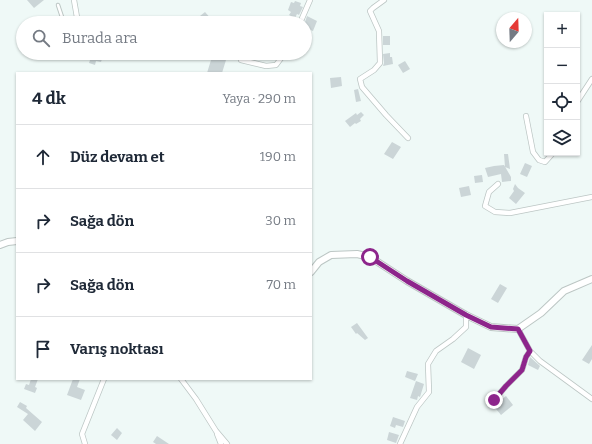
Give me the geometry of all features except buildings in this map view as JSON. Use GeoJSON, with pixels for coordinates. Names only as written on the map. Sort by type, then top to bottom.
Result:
{"type":"FeatureCollection","features":[{"type":"Feature","properties":{"kind":"street"},"geometry":{"type":"LineString","coordinates":[[74,0],[77,16]]}},
{"type":"Feature","properties":{"kind":"street"},"geometry":{"type":"LineString","coordinates":[[303,16],[310,0]]}},
{"type":"Feature","properties":{"kind":"street"},"geometry":{"type":"LineString","coordinates":[[384,0],[370,11],[379,31],[380,63],[374,70],[360,79],[362,87],[386,116],[408,138]]}},
{"type":"Feature","properties":{"kind":"street"},"geometry":{"type":"LineString","coordinates":[[242,60],[266,66],[276,65],[280,60]]}},
{"type":"Feature","properties":{"kind":"street"},"geometry":{"type":"LineString","coordinates":[[580,97],[592,79]]}},
{"type":"Feature","properties":{"kind":"street"},"geometry":{"type":"LineString","coordinates":[[526,116],[533,152],[539,160],[545,162],[550,156]]}},
{"type":"Feature","properties":{"kind":"street"},"geometry":{"type":"LineString","coordinates":[[498,184],[489,192],[485,206],[495,212],[510,213],[592,198]]}},
{"type":"Feature","properties":{"kind":"street"},"geometry":{"type":"LineString","coordinates":[[0,245],[16,241]]}},
{"type":"Feature","properties":{"kind":"street"},"geometry":{"type":"LineString","coordinates":[[312,271],[319,262],[331,255],[357,254],[370,257],[407,281],[466,315],[491,327],[518,329],[541,313],[564,291],[592,279]]}},
{"type":"Feature","properties":{"kind":"street"},"geometry":{"type":"LineString","coordinates":[[400,444],[417,407],[429,392],[430,378],[428,364],[436,351],[453,339],[466,327],[466,315]]}},
{"type":"Feature","properties":{"kind":"street"},"geometry":{"type":"LineString","coordinates":[[518,329],[530,351],[540,361],[592,399]]}},
{"type":"Feature","properties":{"kind":"street"},"geometry":{"type":"LineString","coordinates":[[494,400],[522,370],[526,357],[530,351]]}},
{"type":"Feature","properties":{"kind":"street"},"geometry":{"type":"LineString","coordinates":[[85,444],[82,434],[104,380]]}},
{"type":"Feature","properties":{"kind":"street"},"geometry":{"type":"LineString","coordinates":[[182,380],[196,399],[216,431],[227,444]]}},
{"type":"Feature","properties":{"kind":"street"},"geometry":{"type":"LineString","coordinates":[[216,431],[221,444]]}},
{"type":"Feature","properties":{"kind":"lane"},"geometry":{"type":"LineString","coordinates":[[58,5],[62,16]]}},
{"type":"Feature","properties":{"kind":"route"},"geometry":{"type":"LineString","coordinates":[[370,257],[407,281],[466,315],[491,327],[518,329],[530,351],[526,357],[522,370],[494,400]]}}]}
